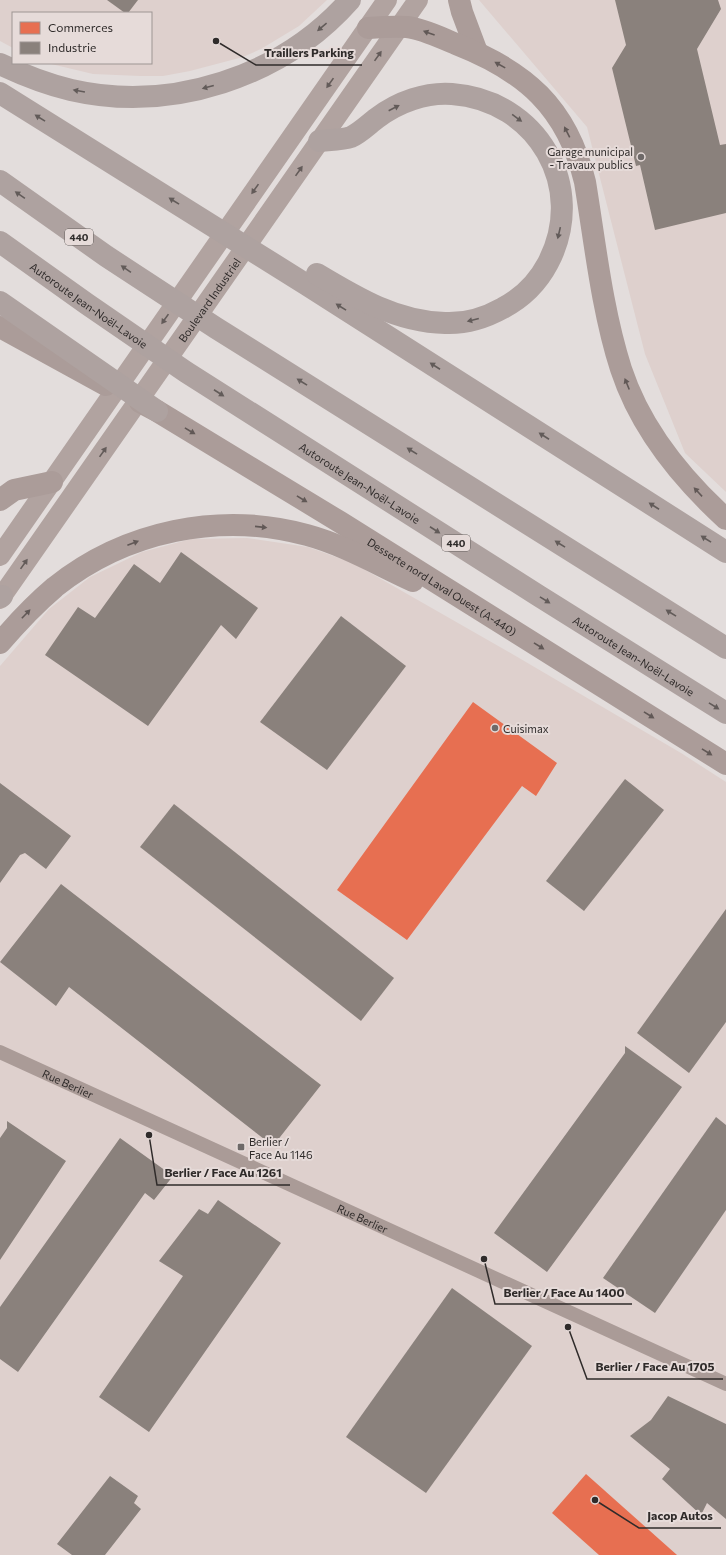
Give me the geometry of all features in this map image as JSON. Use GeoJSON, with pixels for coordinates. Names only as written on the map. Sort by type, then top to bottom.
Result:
{"type":"FeatureCollection","features":[{"type":"Feature","properties":{"kind":"highway"},"geometry":{"type":"LineString","coordinates":[[0,64],[41,81],[88,93],[139,97],[193,90],[230,80],[265,66],[281,57],[313,36],[350,0]]}},
{"type":"Feature","properties":{"kind":"highway"},"geometry":{"type":"LineString","coordinates":[[0,92],[207,222],[266,254],[726,552]]}},
{"type":"Feature","properties":{"kind":"highway"},"geometry":{"type":"LineString","coordinates":[[266,254],[315,273],[378,308],[414,319],[444,323],[474,320],[497,312],[508,306],[528,291],[545,269],[551,257],[559,233],[563,210],[558,177],[550,158],[538,138],[523,123],[505,110],[483,100],[462,95],[450,94],[428,96],[407,101],[388,111],[351,137],[319,141]]}},
{"type":"Feature","properties":{"kind":"highway","name":"440"},"geometry":{"type":"LineString","coordinates":[[0,181],[74,234],[216,328],[726,648]]}},
{"type":"Feature","properties":{"kind":"highway","name":"Autoroute Jean-Noël-Lavoie"},"geometry":{"type":"LineString","coordinates":[[0,242],[128,333],[186,372],[726,713]]}},
{"type":"Feature","properties":{"kind":"highway"},"geometry":{"type":"LineString","coordinates":[[0,302],[99,377],[157,411]]}},
{"type":"Feature","properties":{"kind":"highway"},"geometry":{"type":"LineString","coordinates":[[704,634],[726,644]]}},
{"type":"Feature","properties":{"kind":"main road"},"geometry":{"type":"LineString","coordinates":[[459,0],[477,52]]}},
{"type":"Feature","properties":{"kind":"main road"},"geometry":{"type":"LineString","coordinates":[[368,28],[399,27],[423,31],[477,52],[511,72],[533,88],[549,105],[564,126],[584,176],[612,336],[629,390],[647,424],[670,458],[696,490],[726,519]]}},
{"type":"Feature","properties":{"kind":"main road"},"geometry":{"type":"LineString","coordinates":[[0,327],[99,377]]}},
{"type":"Feature","properties":{"kind":"main road","name":"Desserte nord Laval Ouest (A-440)"},"geometry":{"type":"LineString","coordinates":[[157,411],[340,522],[726,764]]}},
{"type":"Feature","properties":{"kind":"main road"},"geometry":{"type":"LineString","coordinates":[[0,500],[14,490],[52,482]]}},
{"type":"Feature","properties":{"kind":"main road"},"geometry":{"type":"LineString","coordinates":[[0,643],[44,597],[66,579],[95,560],[155,535],[185,529],[213,526],[258,526],[296,532],[321,539],[494,618]]}},
{"type":"Feature","properties":{"kind":"street"},"geometry":{"type":"LineString","coordinates":[[0,556],[387,0]]}},
{"type":"Feature","properties":{"kind":"street","name":"Boulevard Industriel"},"geometry":{"type":"LineString","coordinates":[[1,597],[418,0]]}},
{"type":"Feature","properties":{"kind":"street","name":"Rue Berlier"},"geometry":{"type":"LineString","coordinates":[[0,1052],[726,1384]]}},
{"type":"Feature","properties":{"kind":"shaded area"},"geometry":{"type":"Polygon","coordinates":[[[0,0],[327,0],[299,26],[261,49],[243,57],[190,71],[163,76],[93,74],[51,64],[152,64],[152,12],[12,12],[12,47],[0,41],[0,0]]]}},
{"type":"Feature","properties":{"kind":"shaded area"},"geometry":{"type":"Polygon","coordinates":[[[479,0],[726,0],[726,492],[685,453],[645,354],[587,127],[479,0]]]}},
{"type":"Feature","properties":{"kind":"shaded area"},"geometry":{"type":"Polygon","coordinates":[[[247,538],[308,547],[353,563],[681,753],[726,782],[726,1555],[0,1555],[0,666],[49,609],[90,577],[142,552],[191,539],[247,538]]]}},
{"type":"Feature","properties":{"kind":"building: Commerces"},"geometry":{"type":"Polygon","coordinates":[[[473,702],[557,763],[536,796],[522,786],[407,940],[337,890],[473,702]]]}},
{"type":"Feature","properties":{"kind":"building: Commerces"},"geometry":{"type":"Polygon","coordinates":[[[586,1474],[677,1555],[599,1555],[552,1513],[586,1474]]]}},
{"type":"Feature","properties":{"kind":"building: Industrie"},"geometry":{"type":"Polygon","coordinates":[[[107,0],[138,0],[129,12],[124,12],[107,0]]]}},
{"type":"Feature","properties":{"kind":"building: Industrie"},"geometry":{"type":"Polygon","coordinates":[[[615,0],[718,0],[721,9],[697,49],[720,145],[726,144],[726,213],[655,230],[640,165],[636,166],[612,68],[626,45],[615,0]]]}},
{"type":"Feature","properties":{"kind":"building: Industrie"},"geometry":{"type":"Polygon","coordinates":[[[181,552],[258,608],[236,639],[221,625],[148,726],[45,655],[78,607],[95,618],[134,564],[160,583],[181,552]]]}},
{"type":"Feature","properties":{"kind":"building: Industrie"},"geometry":{"type":"Polygon","coordinates":[[[341,616],[406,666],[327,770],[260,722],[341,616]]]}},
{"type":"Feature","properties":{"kind":"building: Industrie"},"geometry":{"type":"Polygon","coordinates":[[[625,779],[664,810],[584,911],[546,881],[625,779]]]}},
{"type":"Feature","properties":{"kind":"building: Industrie"},"geometry":{"type":"Polygon","coordinates":[[[0,783],[71,836],[46,869],[25,853],[20,855],[0,883],[0,783]]]}},
{"type":"Feature","properties":{"kind":"building: Industrie"},"geometry":{"type":"Polygon","coordinates":[[[174,804],[394,978],[361,1021],[140,847],[174,804]]]}},
{"type":"Feature","properties":{"kind":"building: Industrie"},"geometry":{"type":"Polygon","coordinates":[[[61,884],[321,1085],[273,1146],[69,987],[56,1006],[0,962],[61,884]]]}},
{"type":"Feature","properties":{"kind":"building: Industrie"},"geometry":{"type":"Polygon","coordinates":[[[726,909],[726,1022],[689,1073],[637,1033],[726,909]]]}},
{"type":"Feature","properties":{"kind":"building: Industrie"},"geometry":{"type":"Polygon","coordinates":[[[625,1046],[682,1087],[547,1272],[494,1233],[625,1053],[625,1046]]]}},
{"type":"Feature","properties":{"kind":"building: Industrie"},"geometry":{"type":"Polygon","coordinates":[[[716,1117],[726,1125],[726,1210],[655,1313],[603,1278],[716,1117]]]}},
{"type":"Feature","properties":{"kind":"building: Industrie"},"geometry":{"type":"Polygon","coordinates":[[[7,1121],[66,1161],[0,1260],[0,1138],[7,1128],[7,1121]]]}},
{"type":"Feature","properties":{"kind":"building: Industrie"},"geometry":{"type":"Polygon","coordinates":[[[120,1138],[173,1176],[154,1200],[145,1193],[18,1372],[0,1359],[0,1307],[120,1138]]]}},
{"type":"Feature","properties":{"kind":"building: Industrie"},"geometry":{"type":"Polygon","coordinates":[[[218,1200],[281,1243],[149,1432],[99,1397],[183,1276],[159,1261],[199,1209],[208,1214],[218,1200]]]}},
{"type":"Feature","properties":{"kind":"building: Industrie"},"geometry":{"type":"Polygon","coordinates":[[[452,1288],[532,1346],[426,1493],[346,1437],[452,1288]]]}},
{"type":"Feature","properties":{"kind":"building: Industrie"},"geometry":{"type":"Polygon","coordinates":[[[668,1396],[726,1424],[726,1519],[707,1503],[701,1515],[662,1479],[670,1469],[630,1436],[651,1420],[668,1396]]]}},
{"type":"Feature","properties":{"kind":"building: Industrie"},"geometry":{"type":"Polygon","coordinates":[[[110,1476],[138,1496],[134,1503],[141,1509],[105,1555],[72,1555],[57,1544],[110,1476]]]}},
{"type":"Feature","properties":{"kind":"place","name":"Traillers Parking"},"geometry":{"type":"Point","coordinates":[216,41]}},
{"type":"Feature","properties":{"kind":"place","name":"Garage municipal - Travaux publics"},"geometry":{"type":"Point","coordinates":[641,157]}},
{"type":"Feature","properties":{"kind":"place","name":"Cuisimax"},"geometry":{"type":"Point","coordinates":[495,728]}},
{"type":"Feature","properties":{"kind":"place","name":"Berlier / Face Au 1261"},"geometry":{"type":"Point","coordinates":[149,1135]}},
{"type":"Feature","properties":{"kind":"place","name":"Berlier / Face Au 1146"},"geometry":{"type":"Point","coordinates":[241,1147]}},
{"type":"Feature","properties":{"kind":"place","name":"Berlier / Face Au 1400"},"geometry":{"type":"Point","coordinates":[484,1259]}},
{"type":"Feature","properties":{"kind":"place","name":"Berlier / Face Au 1705"},"geometry":{"type":"Point","coordinates":[568,1327]}},
{"type":"Feature","properties":{"kind":"place","name":"Jacop Autos"},"geometry":{"type":"Point","coordinates":[595,1500]}}]}
